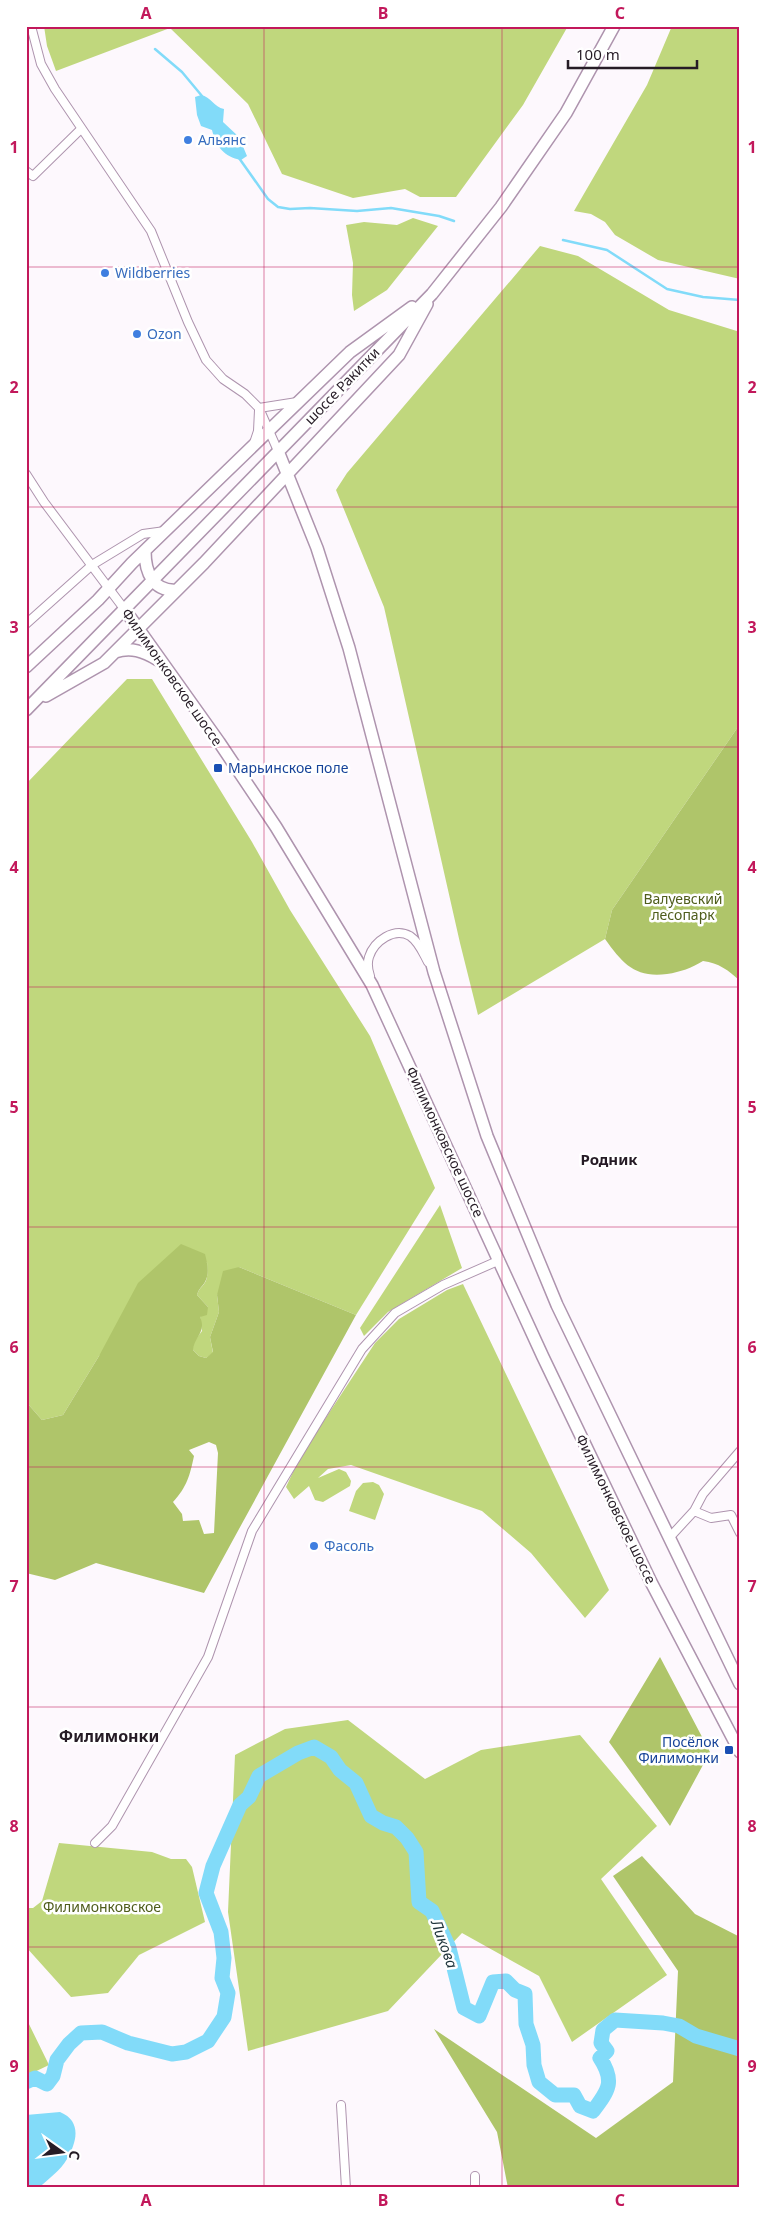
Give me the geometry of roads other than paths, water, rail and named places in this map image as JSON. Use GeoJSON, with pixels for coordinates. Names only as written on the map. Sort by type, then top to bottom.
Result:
{"type":"FeatureCollection","features":[{"type":"Feature","properties":{"kind":"main road","name":"шоссе Ракитки"},"geometry":{"type":"LineString","coordinates":[[30,707],[432,294],[501,206],[566,113],[614,26]]}},
{"type":"Feature","properties":{"kind":"main road"},"geometry":{"type":"LineString","coordinates":[[26,667],[350,352],[432,294]]}},
{"type":"Feature","properties":{"kind":"main road"},"geometry":{"type":"LineString","coordinates":[[30,707],[104,663],[177,590],[399,354],[419,321],[432,294]]}},
{"type":"Feature","properties":{"kind":"main road"},"geometry":{"type":"LineString","coordinates":[[253,446],[269,446],[278,451],[317,548],[350,651],[434,972],[487,1136],[557,1305],[740,1684]]}},
{"type":"Feature","properties":{"kind":"main road"},"geometry":{"type":"LineString","coordinates":[[145,551],[146,567],[153,582],[162,589],[177,590]]}},
{"type":"Feature","properties":{"kind":"main road","name":"Филимонковское шоссе"},"geometry":{"type":"LineString","coordinates":[[125,610],[276,827],[372,985],[543,1357],[651,1582],[740,1752]]}},
{"type":"Feature","properties":{"kind":"main road"},"geometry":{"type":"LineString","coordinates":[[115,652],[135,650],[149,654],[162,663]]}},
{"type":"Feature","properties":{"kind":"street"},"geometry":{"type":"LineString","coordinates":[[31,26],[41,64],[81,129],[151,231],[188,322],[206,360],[218,375],[244,394],[259,408],[278,451]]}},
{"type":"Feature","properties":{"kind":"street"},"geometry":{"type":"LineString","coordinates":[[26,171],[33,176],[81,129]]}},
{"type":"Feature","properties":{"kind":"street"},"geometry":{"type":"LineString","coordinates":[[259,408],[297,402]]}},
{"type":"Feature","properties":{"kind":"street"},"geometry":{"type":"LineString","coordinates":[[253,446],[258,431],[259,408]]}},
{"type":"Feature","properties":{"kind":"street","name":"Филимонковское шоссе"},"geometry":{"type":"LineString","coordinates":[[26,474],[44,502],[125,610]]}},
{"type":"Feature","properties":{"kind":"street"},"geometry":{"type":"LineString","coordinates":[[26,624],[92,565],[143,534],[166,530]]}},
{"type":"Feature","properties":{"kind":"street"},"geometry":{"type":"LineString","coordinates":[[372,985],[368,967],[369,957],[380,941],[397,933],[409,936],[417,942],[434,972]]}},
{"type":"Feature","properties":{"kind":"street"},"geometry":{"type":"LineString","coordinates":[[95,1843],[112,1826],[208,1657],[252,1531],[362,1349],[395,1313],[444,1285],[500,1260]]}},
{"type":"Feature","properties":{"kind":"street"},"geometry":{"type":"LineString","coordinates":[[670,1538],[694,1511],[703,1494],[740,1452]]}},
{"type":"Feature","properties":{"kind":"street"},"geometry":{"type":"LineString","coordinates":[[694,1511],[711,1518],[736,1514],[740,1532]]}},
{"type":"Feature","properties":{"kind":"street"},"geometry":{"type":"LineString","coordinates":[[341,2105],[346,2188]]}},
{"type":"Feature","properties":{"kind":"street"},"geometry":{"type":"LineString","coordinates":[[475,2176],[475,2188]]}},
{"type":"Feature","properties":{"kind":"water"},"geometry":{"type":"Polygon","coordinates":[[[201,95],[224,109],[223,122],[239,137],[247,156],[241,160],[225,153],[218,146],[212,130],[201,126],[197,115],[195,97],[201,95]]]}},
{"type":"Feature","properties":{"kind":"water"},"geometry":{"type":"Polygon","coordinates":[[[60,2112],[67,2116],[75,2126],[76,2132],[73,2146],[61,2167],[39,2188],[26,2188],[26,2115],[60,2112]]]}},
{"type":"Feature","properties":{"kind":"waterway"},"geometry":{"type":"LineString","coordinates":[[155,49],[182,72],[202,96]]}},
{"type":"Feature","properties":{"kind":"waterway"},"geometry":{"type":"LineString","coordinates":[[239,158],[268,199],[278,207],[357,211],[391,208],[439,216],[454,221]]}},
{"type":"Feature","properties":{"kind":"waterway"},"geometry":{"type":"LineString","coordinates":[[563,240],[607,250],[667,289],[703,297],[740,300]]}},
{"type":"Feature","properties":{"kind":"waterway","name":"Ликова"},"geometry":{"type":"LineString","coordinates":[[26,2082],[35,2078],[47,2084],[53,2076],[57,2060],[69,2044],[81,2033],[102,2032],[128,2043],[172,2054],[186,2052],[208,2041],[224,2017],[228,1993],[222,1978],[224,1958],[221,1932],[206,1893],[213,1866],[240,1805],[249,1797],[259,1776],[298,1753],[314,1747],[331,1757],[340,1770],[356,1783],[371,1816],[383,1823],[396,1827],[407,1838],[416,1852],[419,1902],[432,1911],[449,1948],[464,2008],[479,2016],[493,1982],[506,1981],[515,1990],[525,1994],[526,2024],[533,2045],[534,2065],[539,2082],[555,2095],[574,2095],[580,2106],[593,2111],[603,2097],[609,2079],[600,2058],[607,2051],[601,2043],[603,2030],[615,2020],[679,2026],[696,2036],[740,2049]]}},
{"type":"Feature","properties":{"kind":"place","name":"Альянс"},"geometry":{"type":"Point","coordinates":[188,140]}},
{"type":"Feature","properties":{"kind":"place","name":"Wildberries"},"geometry":{"type":"Point","coordinates":[105,273]}},
{"type":"Feature","properties":{"kind":"place","name":"Ozon"},"geometry":{"type":"Point","coordinates":[137,334]}},
{"type":"Feature","properties":{"kind":"place","name":"Марьинское поле"},"geometry":{"type":"Point","coordinates":[218,768]}},
{"type":"Feature","properties":{"kind":"place","name":"Фасоль"},"geometry":{"type":"Point","coordinates":[314,1546]}},
{"type":"Feature","properties":{"kind":"place","name":"Посёлок Филимонки"},"geometry":{"type":"Point","coordinates":[729,1750]}},
{"type":"Feature","properties":{"kind":"district","name":"Родник"},"geometry":{"type":"Point","coordinates":[609,1160]}},
{"type":"Feature","properties":{"kind":"district","name":"Филимонки"},"geometry":{"type":"Point","coordinates":[109,1736]}},
{"type":"Feature","properties":{"kind":"park label","name":"Валуевский лесопарк"},"geometry":{"type":"Point","coordinates":[683,908]}},
{"type":"Feature","properties":{"kind":"park label","name":"Филимонковское"},"geometry":{"type":"Point","coordinates":[102,1907]}}]}
